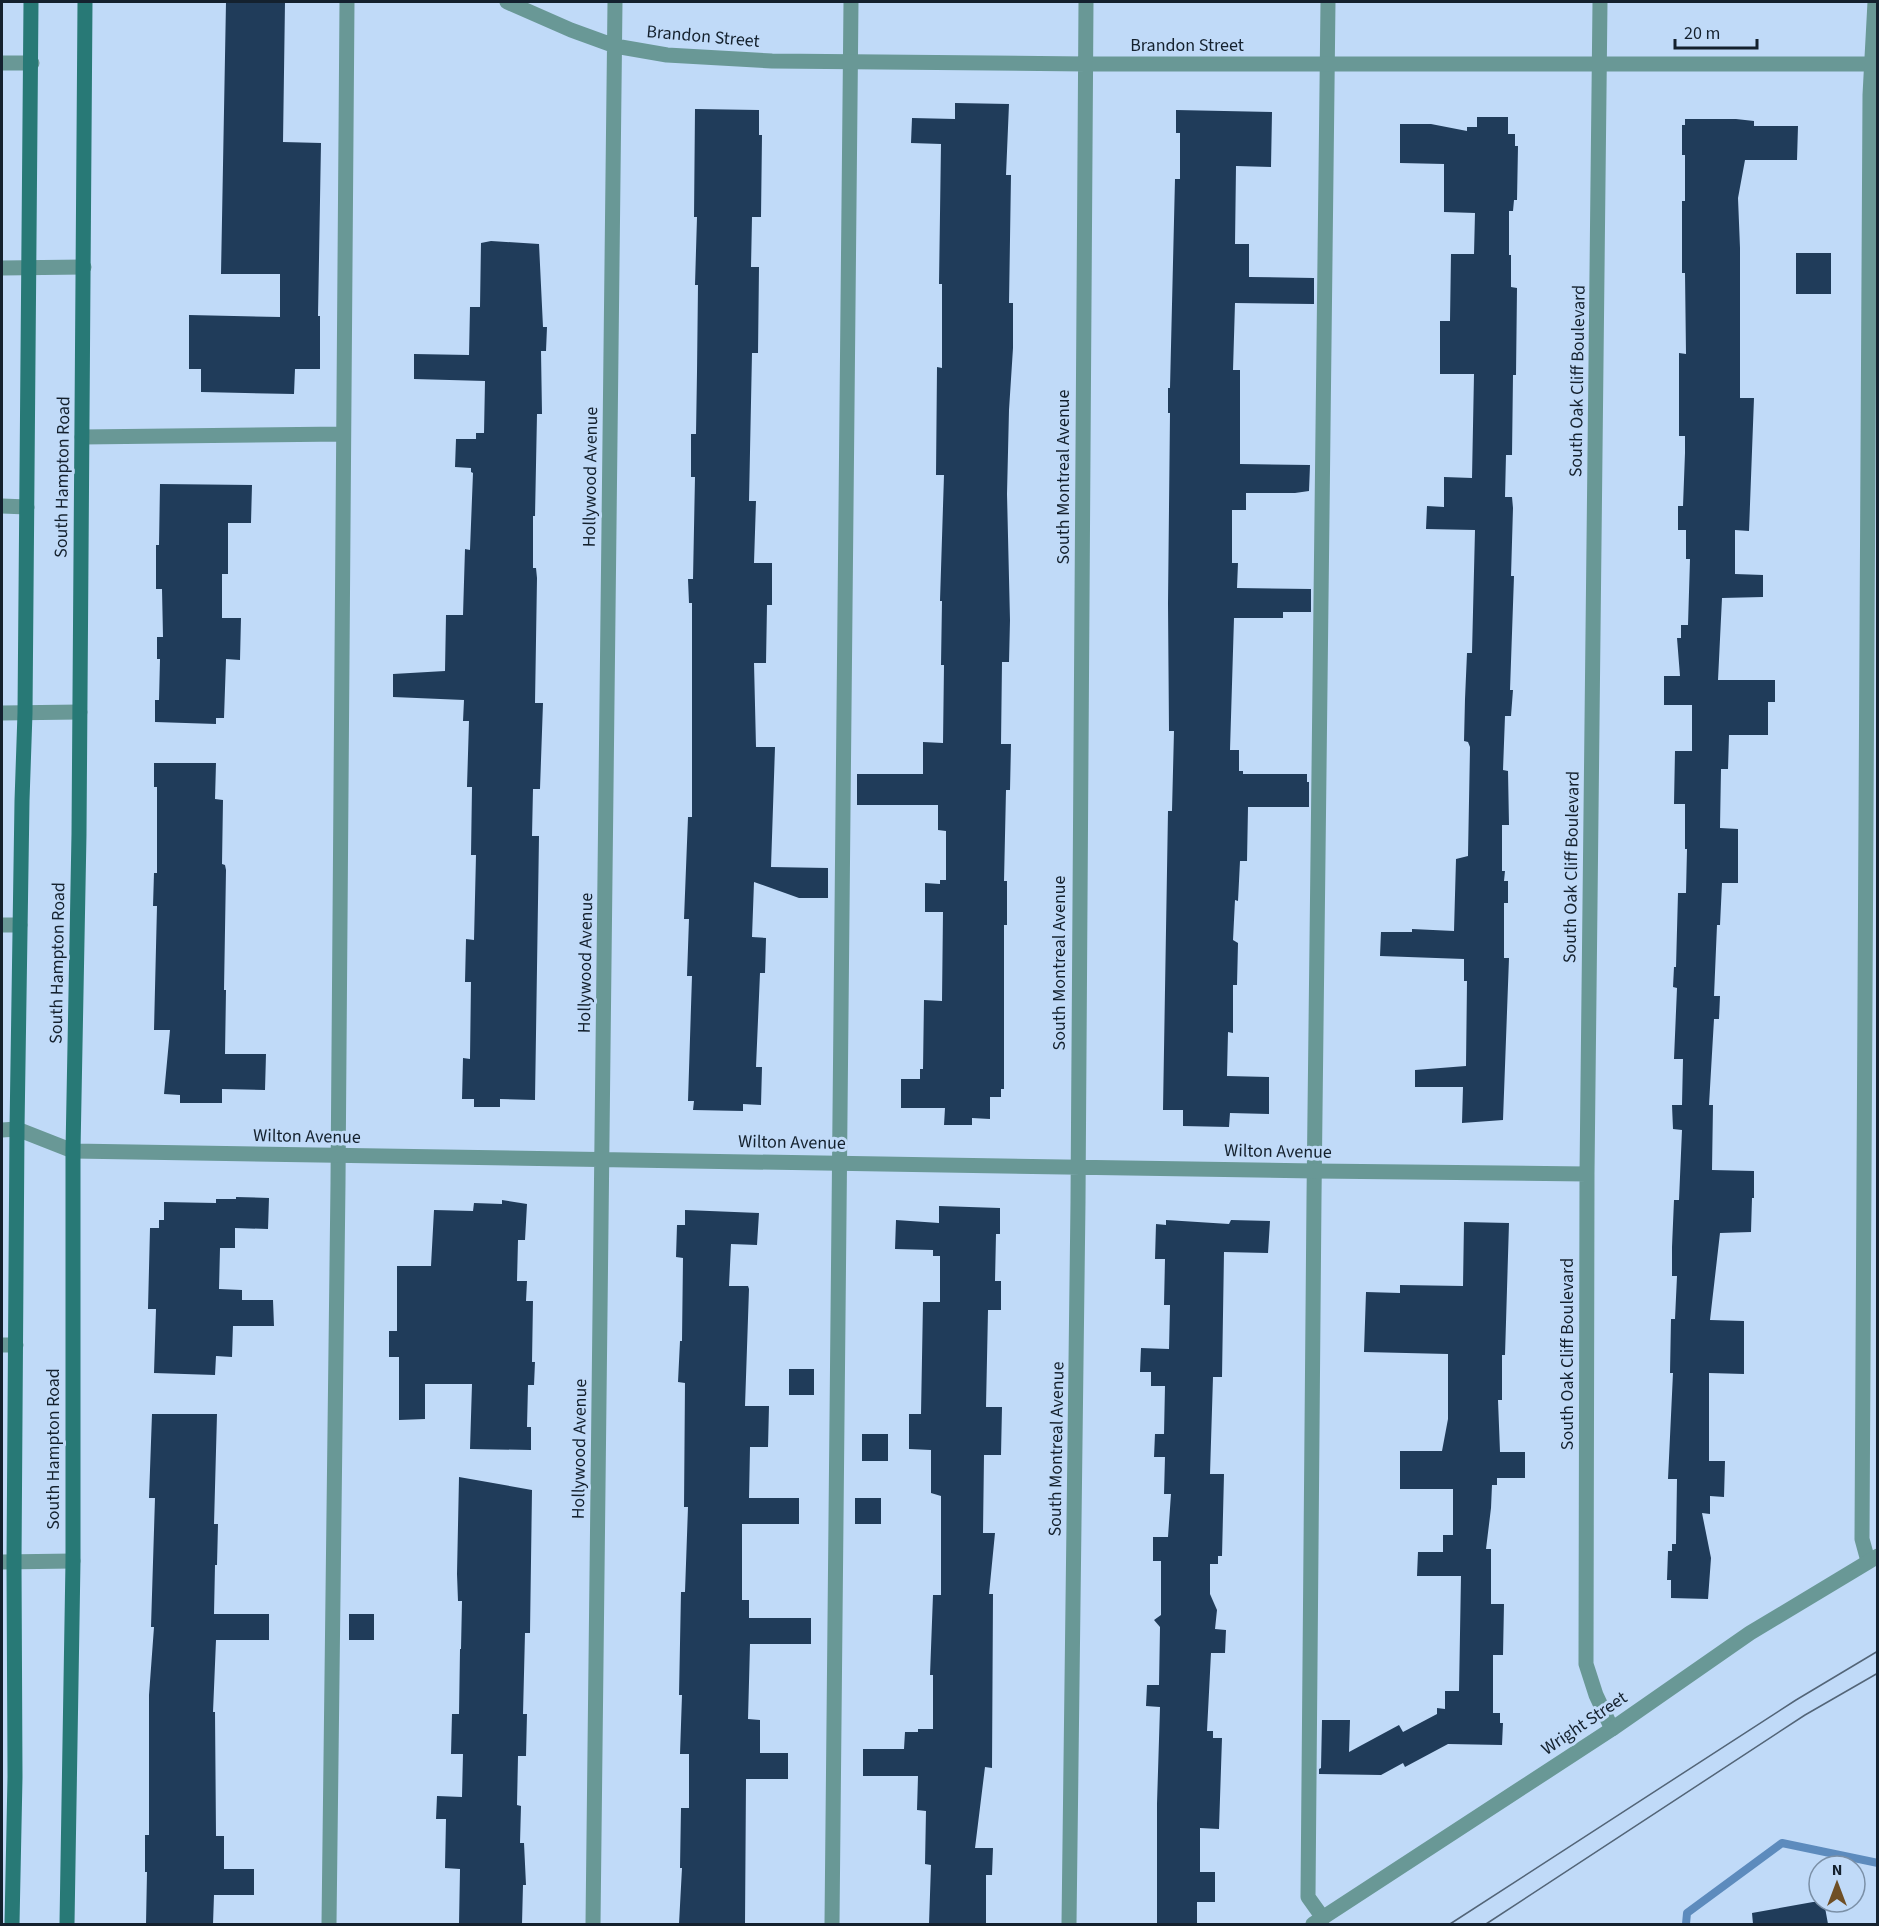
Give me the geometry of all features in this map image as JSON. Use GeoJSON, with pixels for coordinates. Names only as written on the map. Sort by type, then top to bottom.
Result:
{"type":"FeatureCollection","features":[{"type":"Feature","properties":{"kind":"main road","name":"South Hampton Road"},"geometry":{"type":"LineString","coordinates":[[12,1924],[8,1777],[9,1130],[20,925],[26,713],[31,2]]}},
{"type":"Feature","properties":{"kind":"main road","name":"South Hampton Road"},"geometry":{"type":"LineString","coordinates":[[67,1924],[73,1561],[73,1151],[80,712],[85,2]]}},
{"type":"Feature","properties":{"kind":"street"},"geometry":{"type":"LineString","coordinates":[[329,1924],[347,2]]}},
{"type":"Feature","properties":{"kind":"street","name":"Brandon Street"},"geometry":{"type":"LineString","coordinates":[[507,2],[615,46],[667,55],[850,63],[1874,64]]}},
{"type":"Feature","properties":{"kind":"street","name":"Hollywood Avenue"},"geometry":{"type":"LineString","coordinates":[[594,1924],[615,2]]}},
{"type":"Feature","properties":{"kind":"street"},"geometry":{"type":"LineString","coordinates":[[832,1924],[851,2]]}},
{"type":"Feature","properties":{"kind":"street","name":"South Montreal Avenue"},"geometry":{"type":"LineString","coordinates":[[1069,1924],[1078,1166],[1086,2]]}},
{"type":"Feature","properties":{"kind":"street"},"geometry":{"type":"LineString","coordinates":[[1318,1921],[1308,1897],[1328,2]]}},
{"type":"Feature","properties":{"kind":"street","name":"South Oak Cliff Boulevard"},"geometry":{"type":"LineString","coordinates":[[1600,2],[1587,1174],[1587,1664],[1596,1695],[1612,1729]]}},
{"type":"Feature","properties":{"kind":"street"},"geometry":{"type":"LineString","coordinates":[[1873,1558],[1862,1539],[1875,2]]}},
{"type":"Feature","properties":{"kind":"street"},"geometry":{"type":"LineString","coordinates":[[2,63],[32,63]]}},
{"type":"Feature","properties":{"kind":"street"},"geometry":{"type":"LineString","coordinates":[[2,268],[84,267]]}},
{"type":"Feature","properties":{"kind":"street"},"geometry":{"type":"LineString","coordinates":[[82,436],[343,434]]}},
{"type":"Feature","properties":{"kind":"street"},"geometry":{"type":"LineString","coordinates":[[2,506],[27,507]]}},
{"type":"Feature","properties":{"kind":"street"},"geometry":{"type":"LineString","coordinates":[[2,713],[80,712]]}},
{"type":"Feature","properties":{"kind":"street"},"geometry":{"type":"LineString","coordinates":[[2,925],[20,925]]}},
{"type":"Feature","properties":{"kind":"street","name":"Wilton Avenue"},"geometry":{"type":"LineString","coordinates":[[9,1130],[73,1151],[1587,1174]]}},
{"type":"Feature","properties":{"kind":"street","name":"Wright Street"},"geometry":{"type":"LineString","coordinates":[[1318,1921],[1612,1729],[1750,1633],[1873,1558]]}},
{"type":"Feature","properties":{"kind":"street"},"geometry":{"type":"LineString","coordinates":[[8,1562],[73,1561]]}},
{"type":"Feature","properties":{"kind":"building"},"geometry":{"type":"Polygon","coordinates":[[[226,2],[285,2],[283,142],[321,143],[318,316],[320,316],[320,369],[295,369],[294,394],[201,392],[201,369],[189,369],[189,315],[280,317],[280,274],[221,274],[226,2]]]}},
{"type":"Feature","properties":{"kind":"building"},"geometry":{"type":"Polygon","coordinates":[[[955,103],[1009,104],[1006,175],[1011,175],[1009,303],[1013,303],[1013,348],[1007,494],[1010,620],[1009,662],[1002,662],[1001,744],[1011,744],[1010,790],[1006,790],[1004,881],[1007,881],[1007,925],[1004,925],[1004,1089],[1001,1089],[1001,1097],[990,1097],[990,1119],[972,1118],[972,1125],[944,1125],[945,1108],[901,1108],[901,1079],[920,1079],[920,1069],[923,1069],[924,1000],[942,1001],[943,912],[925,912],[925,883],[940,884],[940,880],[946,880],[946,831],[938,830],[938,805],[857,805],[857,774],[923,774],[923,742],[943,743],[944,665],[941,665],[942,601],[940,601],[944,475],[936,475],[937,367],[942,368],[942,284],[939,284],[941,144],[911,143],[912,118],[955,119],[955,103]]]}},
{"type":"Feature","properties":{"kind":"building"},"geometry":{"type":"Polygon","coordinates":[[[695,109],[759,110],[759,135],[762,135],[761,217],[752,217],[751,267],[759,267],[758,353],[752,353],[749,501],[756,501],[754,563],[772,563],[772,605],[767,605],[766,663],[754,663],[756,747],[775,747],[771,867],[828,868],[828,898],[799,898],[754,882],[752,937],[766,938],[765,973],[760,973],[756,1067],[762,1067],[761,1105],[743,1104],[743,1111],[693,1110],[694,1101],[688,1101],[692,976],[687,976],[689,919],[684,919],[688,817],[692,817],[692,603],[689,603],[688,579],[693,579],[695,477],[691,477],[691,434],[696,434],[697,372],[698,285],[695,285],[697,217],[694,217],[695,109]]]}},
{"type":"Feature","properties":{"kind":"building"},"geometry":{"type":"Polygon","coordinates":[[[1176,110],[1272,112],[1271,167],[1236,166],[1235,244],[1249,244],[1249,277],[1314,278],[1314,304],[1235,303],[1233,370],[1240,370],[1240,464],[1310,465],[1309,491],[1246,493],[1246,510],[1232,510],[1232,563],[1238,563],[1237,588],[1311,589],[1311,612],[1283,612],[1283,618],[1234,618],[1230,750],[1239,750],[1239,771],[1243,771],[1243,774],[1307,774],[1309,807],[1248,807],[1247,861],[1240,861],[1238,901],[1235,900],[1233,940],[1238,943],[1237,985],[1233,985],[1233,1033],[1228,1032],[1227,1076],[1269,1077],[1269,1114],[1230,1113],[1229,1127],[1183,1126],[1183,1110],[1163,1110],[1168,811],[1172,811],[1174,731],[1169,731],[1170,413],[1168,413],[1168,388],[1170,388],[1175,179],[1180,179],[1180,133],[1176,133],[1176,110]]]}},
{"type":"Feature","properties":{"kind":"building"},"geometry":{"type":"Polygon","coordinates":[[[1477,117],[1508,117],[1508,134],[1515,134],[1515,146],[1518,146],[1517,200],[1514,200],[1513,211],[1509,211],[1511,287],[1517,288],[1516,375],[1513,375],[1512,455],[1506,455],[1505,497],[1512,497],[1513,508],[1511,576],[1514,576],[1510,690],[1513,690],[1511,716],[1505,716],[1503,770],[1508,771],[1509,825],[1502,825],[1502,871],[1505,871],[1504,881],[1508,881],[1508,903],[1504,903],[1504,958],[1509,958],[1503,1120],[1462,1123],[1463,1087],[1415,1087],[1415,1070],[1466,1066],[1467,981],[1464,981],[1464,959],[1380,956],[1381,932],[1412,932],[1412,929],[1454,931],[1456,859],[1468,856],[1470,747],[1468,742],[1464,741],[1467,653],[1472,653],[1475,530],[1426,529],[1427,506],[1444,507],[1444,477],[1472,478],[1474,374],[1440,374],[1440,321],[1450,321],[1451,254],[1474,254],[1475,213],[1444,212],[1444,164],[1400,163],[1400,124],[1431,124],[1467,131],[1467,127],[1477,127],[1477,117]]]}},
{"type":"Feature","properties":{"kind":"building"},"geometry":{"type":"Polygon","coordinates":[[[1685,119],[1736,119],[1754,121],[1754,126],[1798,126],[1797,160],[1745,160],[1738,198],[1740,398],[1754,398],[1749,531],[1735,530],[1735,574],[1763,575],[1763,597],[1722,598],[1718,680],[1775,680],[1775,702],[1768,702],[1768,735],[1729,735],[1728,769],[1721,769],[1720,828],[1738,829],[1738,883],[1722,883],[1720,925],[1717,925],[1714,996],[1720,996],[1719,1019],[1714,1019],[1709,1105],[1713,1105],[1712,1170],[1754,1171],[1754,1198],[1752,1198],[1751,1232],[1720,1233],[1710,1320],[1744,1321],[1744,1374],[1709,1373],[1709,1461],[1725,1461],[1724,1497],[1710,1496],[1710,1514],[1702,1513],[1711,1558],[1708,1599],[1671,1598],[1671,1580],[1667,1580],[1668,1551],[1672,1551],[1672,1544],[1676,1544],[1677,1479],[1668,1479],[1673,1373],[1670,1373],[1671,1319],[1675,1319],[1677,1276],[1672,1276],[1672,1247],[1674,1200],[1679,1200],[1682,1130],[1673,1129],[1672,1105],[1682,1105],[1683,1059],[1674,1059],[1677,988],[1673,987],[1674,967],[1676,967],[1678,893],[1686,893],[1687,849],[1685,849],[1685,804],[1674,804],[1675,751],[1692,751],[1692,705],[1664,705],[1664,676],[1680,676],[1677,638],[1681,638],[1681,625],[1688,625],[1690,559],[1686,559],[1686,530],[1678,530],[1678,506],[1683,506],[1685,453],[1685,436],[1679,436],[1679,353],[1686,354],[1685,273],[1682,273],[1682,201],[1685,201],[1685,155],[1682,155],[1682,125],[1685,125],[1685,119]]]}},
{"type":"Feature","properties":{"kind":"building"},"geometry":{"type":"Polygon","coordinates":[[[491,241],[539,244],[543,327],[547,327],[546,351],[541,351],[542,414],[537,414],[533,568],[536,568],[537,578],[535,703],[543,703],[540,789],[533,789],[532,836],[539,836],[535,1100],[500,1099],[500,1107],[474,1107],[474,1099],[462,1099],[463,1058],[470,1059],[471,982],[465,982],[466,939],[474,940],[476,855],[471,855],[472,787],[467,787],[469,721],[463,721],[464,700],[393,697],[393,674],[445,671],[446,615],[463,615],[465,549],[470,550],[473,473],[471,468],[455,467],[456,439],[476,439],[476,433],[484,433],[485,381],[414,379],[414,354],[469,355],[470,307],[480,307],[481,243],[491,241]]]}},
{"type":"Feature","properties":{"kind":"building"},"geometry":{"type":"Polygon","coordinates":[[[1796,253],[1831,253],[1831,294],[1796,294],[1796,253]]]}},
{"type":"Feature","properties":{"kind":"building"},"geometry":{"type":"Polygon","coordinates":[[[160,484],[252,485],[251,523],[228,523],[228,574],[222,574],[222,618],[241,618],[240,660],[226,659],[224,718],[216,718],[216,724],[155,722],[155,700],[159,700],[160,659],[157,659],[157,637],[163,637],[162,589],[156,589],[160,484]]]}},
{"type":"Feature","properties":{"kind":"building"},"geometry":{"type":"Polygon","coordinates":[[[154,763],[216,763],[215,799],[223,800],[222,864],[225,865],[226,870],[225,1054],[266,1054],[265,1090],[222,1089],[222,1103],[180,1103],[180,1095],[164,1094],[170,1030],[154,1030],[157,906],[153,906],[154,873],[157,873],[157,787],[154,787],[154,763]]]}},
{"type":"Feature","properties":{"kind":"building"},"geometry":{"type":"Polygon","coordinates":[[[236,1197],[269,1198],[268,1229],[235,1228],[235,1248],[220,1248],[219,1289],[242,1290],[242,1300],[273,1300],[274,1326],[233,1326],[232,1357],[216,1356],[215,1375],[154,1373],[156,1309],[148,1309],[150,1228],[159,1228],[159,1220],[164,1220],[164,1202],[216,1203],[216,1199],[236,1199],[236,1197]]]}},
{"type":"Feature","properties":{"kind":"building"},"geometry":{"type":"Polygon","coordinates":[[[502,1200],[527,1204],[525,1240],[518,1240],[517,1281],[527,1281],[526,1301],[533,1301],[534,1385],[528,1385],[527,1427],[531,1427],[531,1450],[470,1449],[472,1384],[425,1384],[425,1419],[399,1420],[399,1357],[389,1357],[389,1331],[397,1331],[397,1266],[431,1266],[434,1210],[473,1211],[474,1203],[502,1204],[502,1200]]]}},
{"type":"Feature","properties":{"kind":"building"},"geometry":{"type":"Polygon","coordinates":[[[939,1206],[1000,1208],[1000,1234],[996,1234],[995,1281],[1001,1281],[1001,1310],[988,1310],[986,1407],[1002,1407],[1001,1455],[984,1455],[983,1533],[995,1533],[989,1594],[993,1594],[992,1768],[985,1767],[975,1848],[993,1848],[992,1875],[986,1875],[986,1924],[929,1924],[931,1865],[925,1864],[926,1811],[917,1810],[918,1776],[863,1776],[863,1749],[904,1749],[905,1732],[933,1729],[933,1675],[930,1675],[933,1595],[941,1595],[941,1496],[931,1493],[931,1450],[909,1449],[909,1414],[921,1414],[923,1302],[940,1302],[940,1256],[933,1256],[933,1250],[895,1249],[896,1220],[939,1223],[939,1206]]]}},
{"type":"Feature","properties":{"kind":"building"},"geometry":{"type":"Polygon","coordinates":[[[685,1210],[759,1213],[757,1245],[731,1244],[729,1286],[748,1286],[749,1289],[745,1406],[769,1406],[768,1447],[750,1447],[749,1498],[799,1498],[799,1524],[742,1524],[742,1600],[749,1600],[749,1618],[811,1618],[811,1644],[750,1644],[748,1719],[760,1720],[760,1753],[788,1753],[788,1779],[746,1779],[745,1924],[679,1924],[682,1868],[680,1868],[681,1808],[689,1808],[689,1754],[680,1754],[681,1592],[685,1592],[688,1507],[684,1507],[685,1383],[678,1382],[680,1341],[682,1341],[683,1258],[676,1257],[677,1225],[685,1225],[685,1210]]]}},
{"type":"Feature","properties":{"kind":"building"},"geometry":{"type":"Polygon","coordinates":[[[1166,1220],[1229,1224],[1231,1220],[1270,1221],[1268,1253],[1224,1252],[1222,1377],[1213,1377],[1210,1474],[1224,1474],[1222,1556],[1218,1556],[1218,1564],[1210,1564],[1210,1594],[1217,1610],[1215,1629],[1226,1630],[1225,1653],[1211,1653],[1207,1731],[1213,1731],[1213,1738],[1222,1738],[1219,1829],[1200,1828],[1200,1872],[1215,1872],[1215,1902],[1197,1902],[1197,1924],[1157,1924],[1160,1707],[1146,1706],[1147,1685],[1159,1685],[1160,1627],[1154,1620],[1161,1615],[1161,1561],[1153,1561],[1153,1537],[1168,1537],[1171,1494],[1164,1494],[1165,1457],[1154,1457],[1155,1434],[1164,1434],[1165,1386],[1151,1386],[1151,1372],[1140,1372],[1141,1348],[1169,1349],[1170,1305],[1164,1305],[1165,1259],[1155,1259],[1156,1224],[1166,1225],[1166,1220]]]}},
{"type":"Feature","properties":{"kind":"building"},"geometry":{"type":"Polygon","coordinates":[[[1464,1222],[1509,1223],[1505,1355],[1502,1355],[1502,1400],[1498,1400],[1500,1452],[1525,1452],[1525,1478],[1497,1478],[1497,1485],[1492,1485],[1486,1549],[1491,1549],[1491,1604],[1504,1604],[1503,1655],[1493,1655],[1493,1713],[1500,1713],[1500,1723],[1503,1723],[1502,1745],[1448,1744],[1405,1767],[1403,1763],[1381,1775],[1319,1774],[1322,1720],[1350,1720],[1349,1752],[1399,1725],[1403,1732],[1437,1714],[1437,1708],[1445,1709],[1445,1691],[1459,1691],[1461,1576],[1417,1576],[1418,1552],[1443,1552],[1443,1535],[1453,1535],[1453,1489],[1400,1489],[1400,1451],[1442,1451],[1448,1419],[1448,1354],[1364,1352],[1366,1292],[1400,1293],[1400,1285],[1463,1286],[1464,1222]]]}},
{"type":"Feature","properties":{"kind":"building"},"geometry":{"type":"Polygon","coordinates":[[[789,1369],[814,1369],[814,1395],[789,1395],[789,1369]]]}},
{"type":"Feature","properties":{"kind":"building"},"geometry":{"type":"Polygon","coordinates":[[[152,1414],[217,1414],[214,1524],[218,1524],[214,1614],[269,1614],[269,1640],[216,1640],[213,1712],[215,1712],[216,1836],[224,1836],[224,1869],[254,1869],[254,1895],[214,1895],[213,1924],[146,1924],[145,1835],[149,1835],[149,1695],[154,1627],[151,1627],[155,1498],[149,1498],[152,1414]]]}},
{"type":"Feature","properties":{"kind":"building"},"geometry":{"type":"Polygon","coordinates":[[[862,1434],[888,1434],[888,1461],[862,1461],[862,1434]]]}},
{"type":"Feature","properties":{"kind":"building"},"geometry":{"type":"Polygon","coordinates":[[[459,1477],[532,1490],[530,1633],[525,1633],[523,1714],[527,1714],[526,1756],[518,1756],[517,1805],[521,1806],[520,1843],[524,1843],[526,1885],[523,1885],[522,1924],[459,1924],[460,1869],[445,1868],[446,1819],[436,1819],[437,1796],[462,1797],[463,1754],[451,1754],[452,1714],[459,1714],[461,1649],[462,1601],[458,1601],[457,1574],[459,1477]]]}},
{"type":"Feature","properties":{"kind":"building"},"geometry":{"type":"Polygon","coordinates":[[[855,1498],[881,1498],[881,1524],[855,1524],[855,1498]]]}},
{"type":"Feature","properties":{"kind":"building"},"geometry":{"type":"Polygon","coordinates":[[[349,1614],[374,1614],[374,1640],[349,1640],[349,1614]]]}},
{"type":"Feature","properties":{"kind":"building"},"geometry":{"type":"Polygon","coordinates":[[[1807,1903],[1807,1914],[1826,1914],[1828,1924],[1753,1924],[1752,1913],[1807,1903]]]}},
{"type":"Feature","properties":{"kind":"waterway"},"geometry":{"type":"LineString","coordinates":[[1686,1924],[1687,1913],[1782,1843],[1878,1863]]}},
{"type":"Feature","properties":{"kind":"tram line"},"geometry":{"type":"LineString","coordinates":[[1450,1924],[1796,1700],[1878,1651]]}},
{"type":"Feature","properties":{"kind":"tram line"},"geometry":{"type":"LineString","coordinates":[[1486,1924],[1805,1715],[1878,1673]]}}]}
